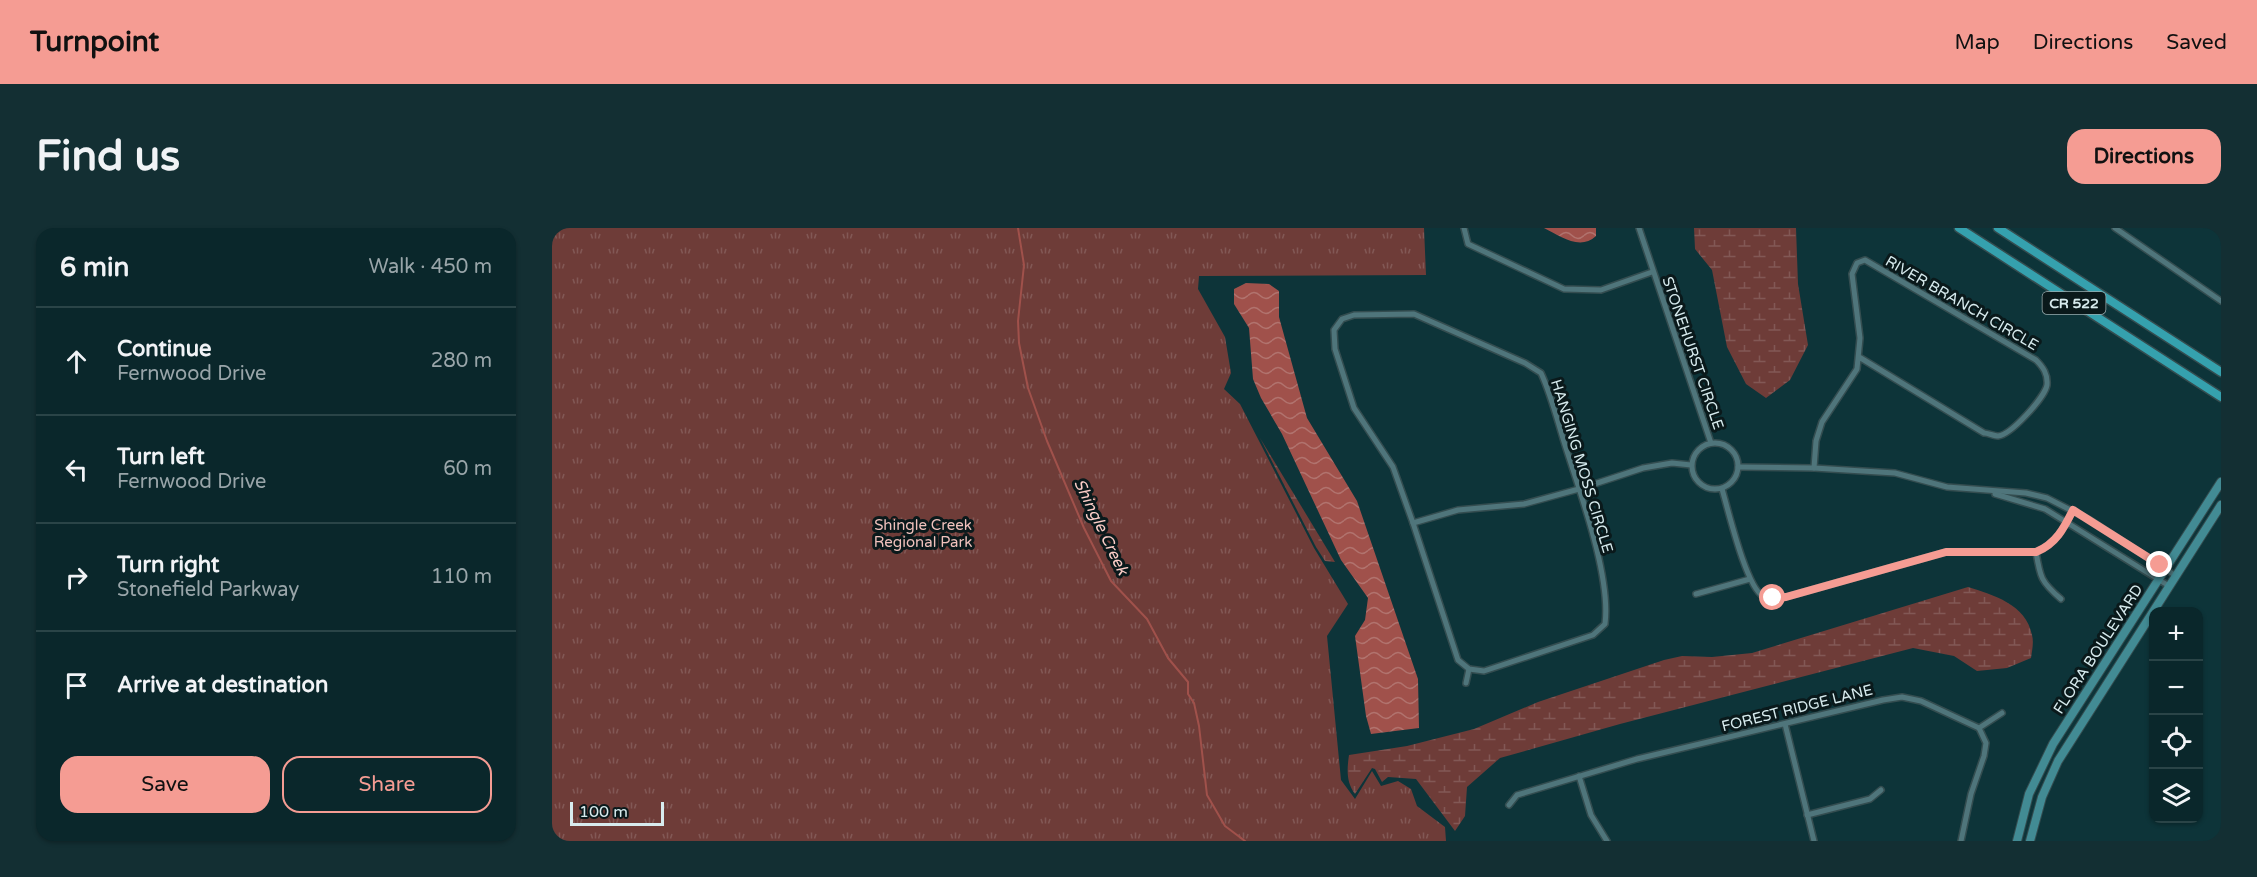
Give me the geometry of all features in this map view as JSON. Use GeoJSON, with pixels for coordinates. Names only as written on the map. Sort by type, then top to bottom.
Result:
{"type":"FeatureCollection","features":[{"type":"Feature","properties":{"kind":"main road","name":"CR 522"},"geometry":{"type":"LineString","coordinates":[[1959,228],[2221,397]]}},
{"type":"Feature","properties":{"kind":"main road","name":"CR 522"},"geometry":{"type":"LineString","coordinates":[[1998,228],[2221,372]]}},
{"type":"Feature","properties":{"kind":"street","name":"STONEHURST CIRCLE"},"geometry":{"type":"LineString","coordinates":[[1464,228],[1468,243],[1564,289],[1601,290],[1653,272]]}},
{"type":"Feature","properties":{"kind":"street","name":"STONEHURST CIRCLE"},"geometry":{"type":"LineString","coordinates":[[1639,228],[1711,443]]}},
{"type":"Feature","properties":{"kind":"street"},"geometry":{"type":"LineString","coordinates":[[2115,228],[2221,301]]}},
{"type":"Feature","properties":{"kind":"street","name":"RIVER BRANCH CIRCLE"},"geometry":{"type":"LineString","coordinates":[[1814,468],[1816,441],[1822,422],[1857,369],[1860,338],[1852,274],[1857,263],[1865,260],[2036,360],[2045,369],[2047,385],[2044,394],[2012,430],[1998,436],[1984,433],[1859,357]]}},
{"type":"Feature","properties":{"kind":"street","name":"HANGING MOSS CIRCLE"},"geometry":{"type":"LineString","coordinates":[[1414,314],[1525,363],[1541,373],[1579,489],[1596,548],[1608,607],[1605,624],[1593,635],[1484,671],[1469,669],[1458,660],[1393,467],[1354,408],[1335,349],[1334,330],[1342,320],[1354,315],[1414,314]]}},
{"type":"Feature","properties":{"kind":"street"},"geometry":{"type":"LineString","coordinates":[[1711,443],[1720,443],[1732,450],[1737,458],[1738,467],[1733,481],[1722,489],[1711,489],[1698,483],[1692,472],[1691,465],[1697,450],[1711,443]]}},
{"type":"Feature","properties":{"kind":"street"},"geometry":{"type":"LineString","coordinates":[[1413,523],[1458,510],[1524,504],[1643,468],[1672,463],[1691,465]]}},
{"type":"Feature","properties":{"kind":"street"},"geometry":{"type":"LineString","coordinates":[[1738,467],[1895,472],[1947,487],[2026,493],[2047,498],[2073,510],[2176,576]]}},
{"type":"Feature","properties":{"kind":"street","name":"FLORA BOULEVARD"},"geometry":{"type":"LineString","coordinates":[[2017,841],[2036,778],[2053,744],[2221,482]]}},
{"type":"Feature","properties":{"kind":"street"},"geometry":{"type":"LineString","coordinates":[[1722,489],[1750,579],[1762,595],[1773,598],[1786,597],[1946,552],[2036,552],[2047,548],[2054,541],[2073,510]]}},
{"type":"Feature","properties":{"kind":"street"},"geometry":{"type":"LineString","coordinates":[[1984,491],[2045,509],[2169,586]]}},
{"type":"Feature","properties":{"kind":"street","name":"FLORA BOULEVARD"},"geometry":{"type":"LineString","coordinates":[[2030,841],[2035,818],[2058,761],[2221,505]]}},
{"type":"Feature","properties":{"kind":"street"},"geometry":{"type":"LineString","coordinates":[[2036,552],[2040,576],[2044,584],[2061,599]]}},
{"type":"Feature","properties":{"kind":"street"},"geometry":{"type":"LineString","coordinates":[[1696,594],[1750,579]]}},
{"type":"Feature","properties":{"kind":"street"},"geometry":{"type":"LineString","coordinates":[[1466,683],[1469,669]]}},
{"type":"Feature","properties":{"kind":"street"},"geometry":{"type":"LineString","coordinates":[[2085,693],[2096,700]]}},
{"type":"Feature","properties":{"kind":"street","name":"FOREST RIDGE LANE"},"geometry":{"type":"LineString","coordinates":[[1509,805],[1517,795],[1637,759],[1883,700],[1902,697],[1921,701],[1979,728]]}},
{"type":"Feature","properties":{"kind":"street"},"geometry":{"type":"LineString","coordinates":[[2079,702],[2091,709]]}},
{"type":"Feature","properties":{"kind":"street"},"geometry":{"type":"LineString","coordinates":[[1961,841],[1971,794],[1984,756],[1986,743],[1979,728],[2002,713]]}},
{"type":"Feature","properties":{"kind":"street"},"geometry":{"type":"LineString","coordinates":[[1785,724],[1814,841]]}},
{"type":"Feature","properties":{"kind":"street"},"geometry":{"type":"LineString","coordinates":[[1579,776],[1591,815],[1607,841]]}},
{"type":"Feature","properties":{"kind":"street"},"geometry":{"type":"LineString","coordinates":[[1807,815],[1870,799],[1881,790]]}},
{"type":"Feature","properties":{"kind":"green space","name":"Shingle Creek Regional Park"},"geometry":{"type":"Polygon","coordinates":[[[552,228],[1424,228],[1426,275],[1199,276],[1198,289],[1225,337],[1231,373],[1224,389],[1240,404],[1314,548],[1348,604],[1327,636],[1341,780],[1355,799],[1372,771],[1381,786],[1398,781],[1411,789],[1417,806],[1445,827],[1446,841],[552,841],[552,228]]]}},
{"type":"Feature","properties":{"kind":"green space"},"geometry":{"type":"Polygon","coordinates":[[[1694,228],[1796,228],[1798,284],[1808,345],[1790,380],[1766,398],[1746,384],[1727,347],[1712,270],[1695,249],[1694,228]]]}},
{"type":"Feature","properties":{"kind":"green space"},"geometry":{"type":"Polygon","coordinates":[[[1260,438],[1335,562],[1325,561],[1316,547],[1260,438]]]}},
{"type":"Feature","properties":{"kind":"green space"},"geometry":{"type":"Polygon","coordinates":[[[1968,587],[1998,598],[2016,608],[2029,624],[2033,638],[2031,658],[2007,668],[1977,671],[1954,656],[1913,648],[1620,724],[1500,758],[1467,787],[1465,816],[1455,831],[1416,779],[1388,777],[1382,782],[1375,769],[1372,768],[1355,794],[1350,785],[1349,755],[1407,746],[1474,729],[1538,702],[1664,660],[1682,656],[1712,657],[1752,653],[1968,587]]]}},
{"type":"Feature","properties":{"kind":"water"},"geometry":{"type":"Polygon","coordinates":[[[1544,228],[1596,228],[1596,236],[1583,242],[1570,241],[1544,228]]]}},
{"type":"Feature","properties":{"kind":"water"},"geometry":{"type":"Polygon","coordinates":[[[1246,283],[1269,284],[1279,291],[1279,317],[1307,418],[1357,501],[1418,679],[1419,728],[1371,734],[1366,716],[1355,636],[1365,620],[1368,598],[1341,560],[1282,434],[1253,379],[1249,328],[1234,304],[1234,289],[1246,283]]]}},
{"type":"Feature","properties":{"kind":"waterway","name":"Shingle Creek"},"geometry":{"type":"LineString","coordinates":[[1018,228],[1024,265],[1018,321],[1019,343],[1028,388],[1047,441],[1084,528],[1111,581],[1147,619],[1168,658],[1188,682],[1188,694],[1194,703],[1199,726],[1207,795],[1225,826],[1245,841]]}},
{"type":"Feature","properties":{"kind":"route"},"geometry":{"type":"LineString","coordinates":[[1773,598],[1786,597],[1946,552],[2036,552],[2047,548],[2054,541],[2073,510],[2160,565]]}}]}
